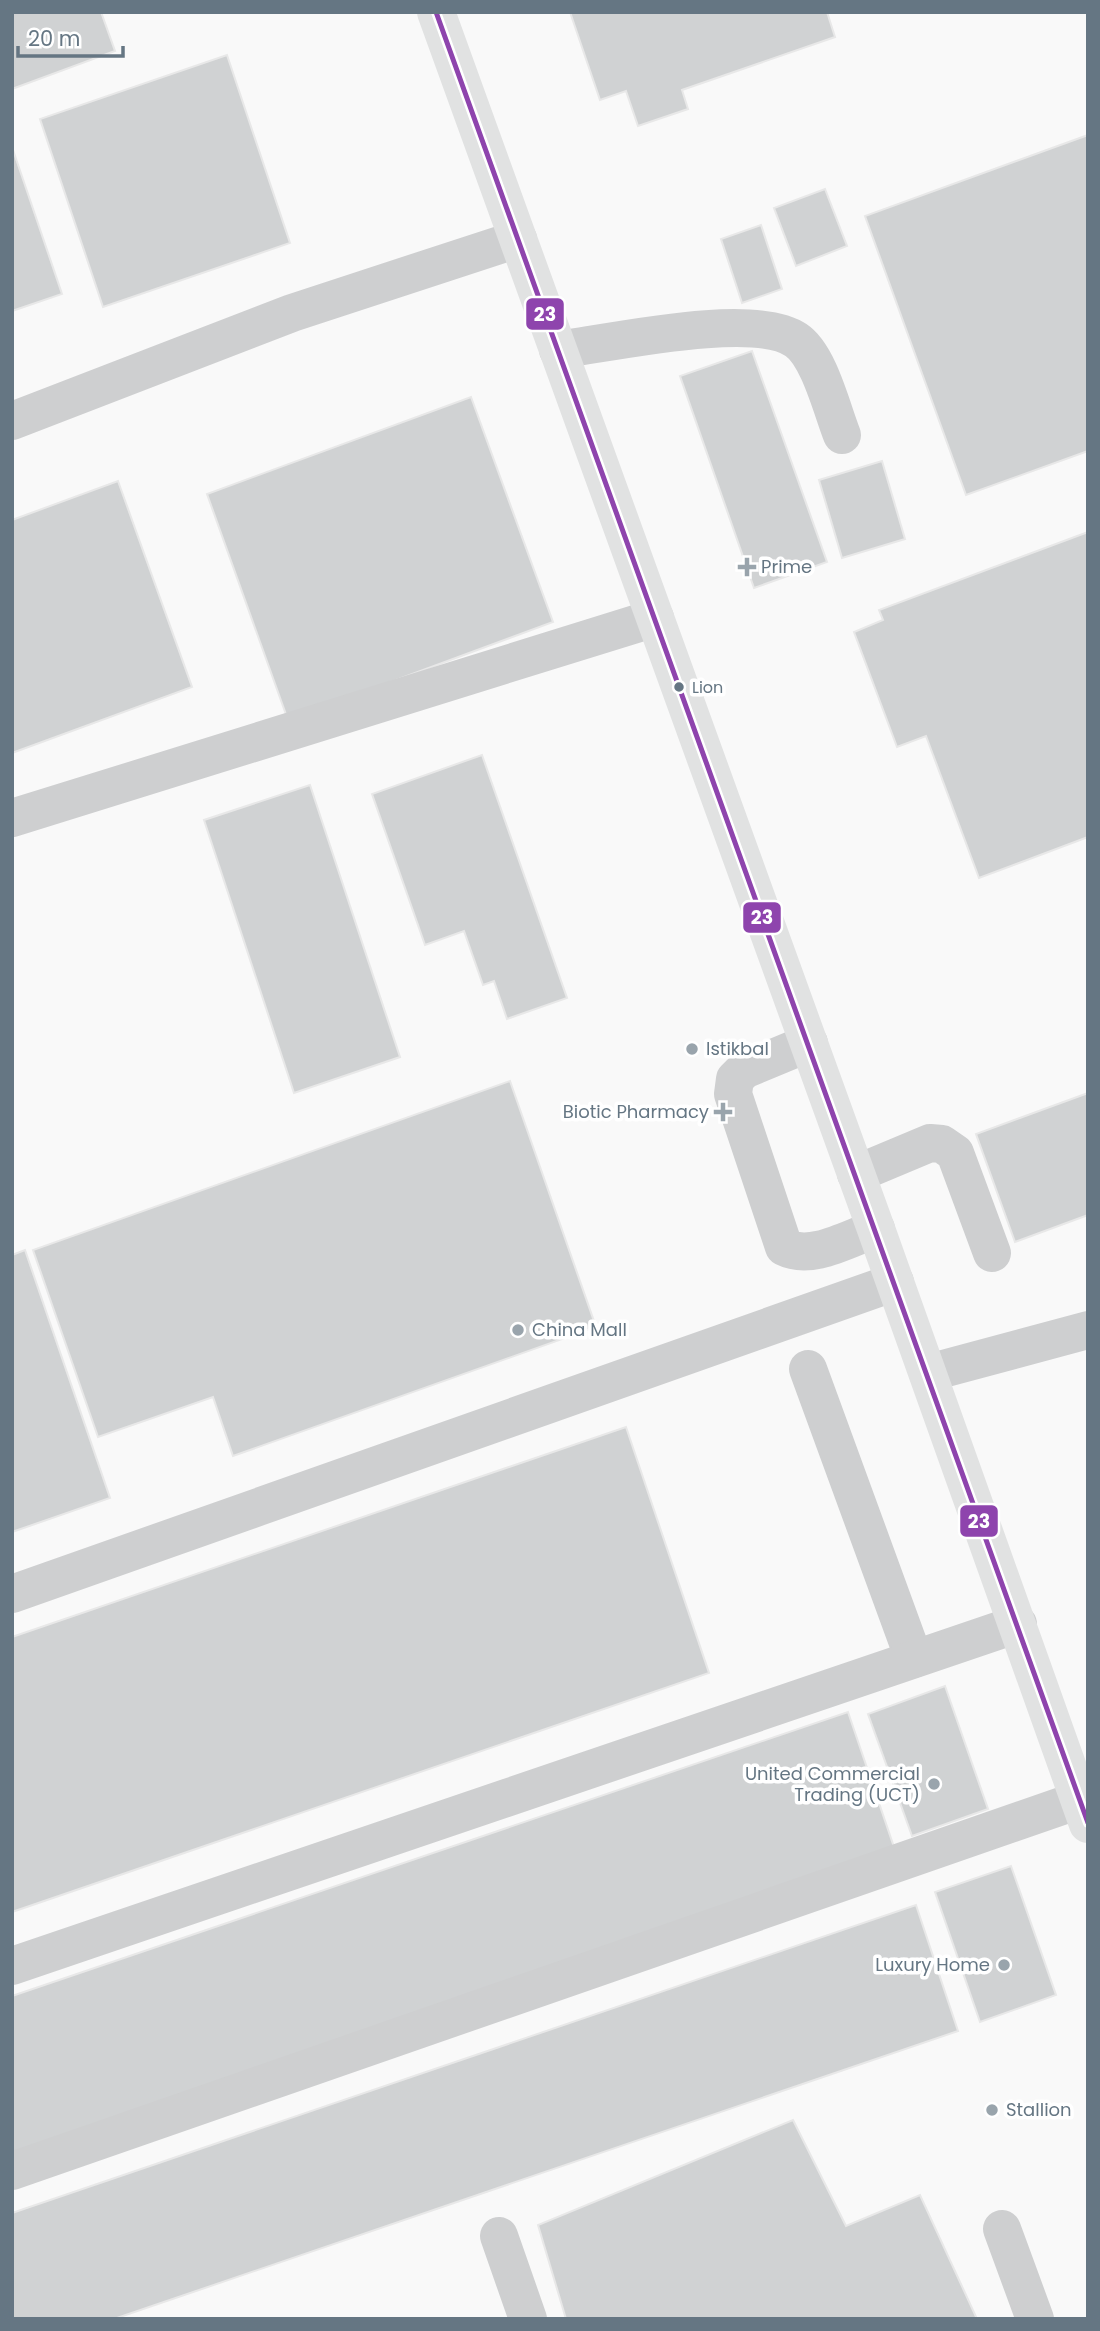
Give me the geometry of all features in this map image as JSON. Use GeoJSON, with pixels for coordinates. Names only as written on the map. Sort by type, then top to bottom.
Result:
{"type":"FeatureCollection","features":[{"type":"Feature","properties":{"kind":"main road"},"geometry":{"type":"LineString","coordinates":[[436,12],[1084,1812]]}},
{"type":"Feature","properties":{"kind":"lane"},"geometry":{"type":"LineString","coordinates":[[12,421],[292,313],[518,239]]}},
{"type":"Feature","properties":{"kind":"lane"},"geometry":{"type":"LineString","coordinates":[[558,350],[720,328],[763,328],[796,340],[815,364],[842,435]]}},
{"type":"Feature","properties":{"kind":"lane"},"geometry":{"type":"LineString","coordinates":[[12,818],[655,618]]}},
{"type":"Feature","properties":{"kind":"lane"},"geometry":{"type":"LineString","coordinates":[[809,1043],[744,1070],[735,1079],[733,1094],[784,1247],[794,1252],[808,1253],[876,1229]]}},
{"type":"Feature","properties":{"kind":"lane"},"geometry":{"type":"LineString","coordinates":[[856,1174],[930,1143],[942,1144],[955,1153],[992,1253]]}},
{"type":"Feature","properties":{"kind":"lane"},"geometry":{"type":"LineString","coordinates":[[12,1594],[895,1282]]}},
{"type":"Feature","properties":{"kind":"lane"},"geometry":{"type":"LineString","coordinates":[[928,1373],[1088,1330]]}},
{"type":"Feature","properties":{"kind":"lane"},"geometry":{"type":"LineString","coordinates":[[808,1369],[914,1659]]}},
{"type":"Feature","properties":{"kind":"lane"},"geometry":{"type":"LineString","coordinates":[[12,1966],[1018,1624]]}},
{"type":"Feature","properties":{"kind":"lane"},"geometry":{"type":"LineString","coordinates":[[12,2171],[1084,1812]]}},
{"type":"Feature","properties":{"kind":"lane"},"geometry":{"type":"LineString","coordinates":[[1002,2229],[1035,2319]]}},
{"type":"Feature","properties":{"kind":"lane"},"geometry":{"type":"LineString","coordinates":[[499,2236],[527,2319]]}},
{"type":"Feature","properties":{"kind":"building"},"geometry":{"type":"Polygon","coordinates":[[[12,12],[101,12],[115,51],[12,89],[12,12]]]}},
{"type":"Feature","properties":{"kind":"building"},"geometry":{"type":"Polygon","coordinates":[[[570,12],[827,12],[835,37],[682,90],[688,109],[638,126],[626,91],[600,100],[570,12]]]}},
{"type":"Feature","properties":{"kind":"building"},"geometry":{"type":"Polygon","coordinates":[[[227,55],[290,243],[103,307],[40,119],[227,55]]]}},
{"type":"Feature","properties":{"kind":"building"},"geometry":{"type":"Polygon","coordinates":[[[1088,135],[1088,451],[966,495],[865,216],[1088,135]]]}},
{"type":"Feature","properties":{"kind":"building"},"geometry":{"type":"Polygon","coordinates":[[[12,147],[62,294],[12,311],[12,147]]]}},
{"type":"Feature","properties":{"kind":"building"},"geometry":{"type":"Polygon","coordinates":[[[825,189],[847,246],[796,266],[774,208],[825,189]]]}},
{"type":"Feature","properties":{"kind":"building"},"geometry":{"type":"Polygon","coordinates":[[[761,225],[782,289],[742,303],[721,239],[761,225]]]}},
{"type":"Feature","properties":{"kind":"building"},"geometry":{"type":"Polygon","coordinates":[[[752,351],[827,562],[754,588],[680,376],[752,351]]]}},
{"type":"Feature","properties":{"kind":"building"},"geometry":{"type":"Polygon","coordinates":[[[471,397],[553,622],[288,720],[207,494],[471,397]]]}},
{"type":"Feature","properties":{"kind":"building"},"geometry":{"type":"Polygon","coordinates":[[[882,461],[905,539],[842,558],[819,480],[882,461]]]}},
{"type":"Feature","properties":{"kind":"building"},"geometry":{"type":"Polygon","coordinates":[[[118,481],[192,687],[12,753],[12,520],[118,481]]]}},
{"type":"Feature","properties":{"kind":"building"},"geometry":{"type":"Polygon","coordinates":[[[1088,532],[1088,837],[979,878],[926,736],[897,747],[854,632],[883,620],[879,610],[1088,532]]]}},
{"type":"Feature","properties":{"kind":"building"},"geometry":{"type":"Polygon","coordinates":[[[482,755],[567,998],[507,1019],[494,981],[483,985],[464,931],[425,945],[372,794],[482,755]]]}},
{"type":"Feature","properties":{"kind":"building"},"geometry":{"type":"Polygon","coordinates":[[[310,785],[400,1057],[294,1093],[204,820],[310,785]]]}},
{"type":"Feature","properties":{"kind":"building"},"geometry":{"type":"Polygon","coordinates":[[[510,1081],[596,1327],[233,1456],[213,1397],[98,1437],[33,1250],[510,1081]]]}},
{"type":"Feature","properties":{"kind":"building"},"geometry":{"type":"Polygon","coordinates":[[[1088,1093],[1088,1215],[1015,1242],[976,1134],[1088,1093]]]}},
{"type":"Feature","properties":{"kind":"building"},"geometry":{"type":"Polygon","coordinates":[[[25,1250],[110,1498],[12,1532],[12,1255],[25,1250]]]}},
{"type":"Feature","properties":{"kind":"building"},"geometry":{"type":"Polygon","coordinates":[[[626,1427],[709,1673],[12,1912],[12,1637],[626,1427]]]}},
{"type":"Feature","properties":{"kind":"building"},"geometry":{"type":"Polygon","coordinates":[[[945,1686],[988,1809],[912,1836],[868,1714],[945,1686]]]}},
{"type":"Feature","properties":{"kind":"building"},"geometry":{"type":"Polygon","coordinates":[[[848,1712],[897,1856],[12,2157],[12,1996],[848,1712]]]}},
{"type":"Feature","properties":{"kind":"building"},"geometry":{"type":"Polygon","coordinates":[[[1011,1866],[1056,1995],[980,2022],[935,1892],[1011,1866]]]}},
{"type":"Feature","properties":{"kind":"building"},"geometry":{"type":"Polygon","coordinates":[[[916,1905],[958,2031],[114,2319],[12,2319],[12,2213],[916,1905]]]}},
{"type":"Feature","properties":{"kind":"building"},"geometry":{"type":"Polygon","coordinates":[[[793,2120],[846,2226],[920,2195],[977,2319],[566,2319],[538,2225],[793,2120]]]}},
{"type":"Feature","properties":{"kind":"transit line","name":"23"},"geometry":{"type":"LineString","coordinates":[[436,12],[1088,1823]]}},
{"type":"Feature","properties":{"kind":"place","name":"Prime"},"geometry":{"type":"Point","coordinates":[747,567]}},
{"type":"Feature","properties":{"kind":"place","name":"Lion"},"geometry":{"type":"Point","coordinates":[679,687]}},
{"type":"Feature","properties":{"kind":"place","name":"Istikbal"},"geometry":{"type":"Point","coordinates":[692,1049]}},
{"type":"Feature","properties":{"kind":"place","name":"Biotic Pharmacy"},"geometry":{"type":"Point","coordinates":[723,1112]}},
{"type":"Feature","properties":{"kind":"place","name":"China Mall"},"geometry":{"type":"Point","coordinates":[518,1330]}},
{"type":"Feature","properties":{"kind":"place","name":"United Commercial Trading (UCT)"},"geometry":{"type":"Point","coordinates":[934,1784]}},
{"type":"Feature","properties":{"kind":"place","name":"Luxury Home"},"geometry":{"type":"Point","coordinates":[1004,1965]}},
{"type":"Feature","properties":{"kind":"place","name":"Stallion"},"geometry":{"type":"Point","coordinates":[992,2110]}}]}
